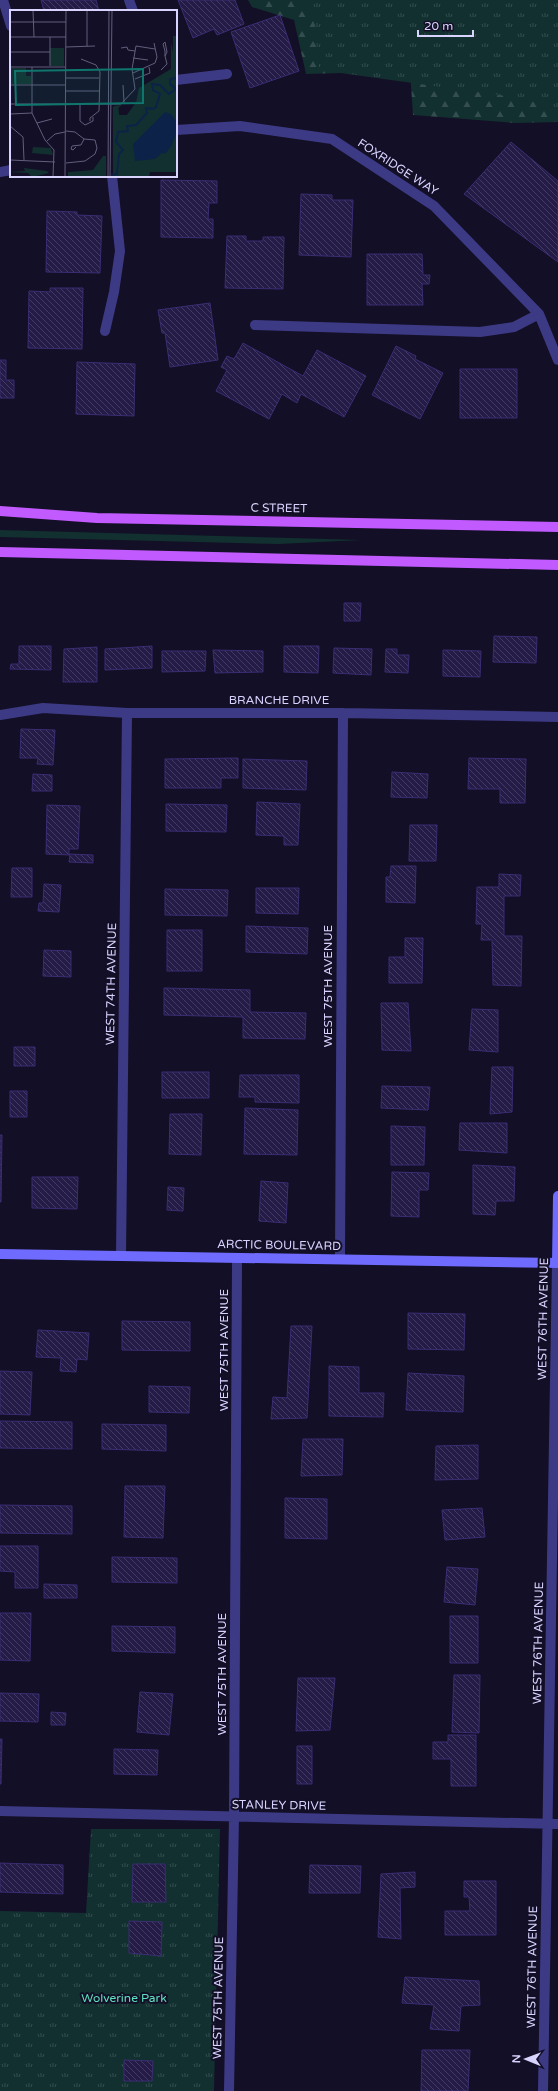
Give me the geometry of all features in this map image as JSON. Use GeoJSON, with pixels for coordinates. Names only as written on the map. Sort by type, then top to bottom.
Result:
{"type":"FeatureCollection","features":[{"type":"Feature","properties":{"kind":"main road","name":"C STREET"},"geometry":{"type":"LineString","coordinates":[[0,511],[98,518],[558,527]]}},
{"type":"Feature","properties":{"kind":"main road"},"geometry":{"type":"LineString","coordinates":[[0,552],[558,565]]}},
{"type":"Feature","properties":{"kind":"main road","name":"WEST 76TH AVENUE"},"geometry":{"type":"LineString","coordinates":[[557,1263],[558,1196]]}},
{"type":"Feature","properties":{"kind":"main road","name":"ARCTIC BOULEVARD"},"geometry":{"type":"LineString","coordinates":[[0,1254],[557,1263]]}},
{"type":"Feature","properties":{"kind":"street"},"geometry":{"type":"LineString","coordinates":[[3,0],[10,23]]}},
{"type":"Feature","properties":{"kind":"street"},"geometry":{"type":"LineString","coordinates":[[129,0],[133,10]]}},
{"type":"Feature","properties":{"kind":"street"},"geometry":{"type":"LineString","coordinates":[[177,80],[227,74]]}},
{"type":"Feature","properties":{"kind":"street","name":"FOXRIDGE WAY"},"geometry":{"type":"LineString","coordinates":[[177,130],[240,126],[332,139],[434,206],[539,314],[558,360]]}},
{"type":"Feature","properties":{"kind":"street"},"geometry":{"type":"LineString","coordinates":[[0,172],[10,170]]}},
{"type":"Feature","properties":{"kind":"street"},"geometry":{"type":"LineString","coordinates":[[105,331],[114,292],[120,251],[112,177]]}},
{"type":"Feature","properties":{"kind":"street"},"geometry":{"type":"LineString","coordinates":[[255,325],[480,332],[514,327],[539,314]]}},
{"type":"Feature","properties":{"kind":"street","name":"BRANCHE DRIVE"},"geometry":{"type":"LineString","coordinates":[[0,715],[43,708],[127,713],[343,713],[558,717]]}},
{"type":"Feature","properties":{"kind":"street","name":"WEST 74TH AVENUE"},"geometry":{"type":"LineString","coordinates":[[122,1256],[127,713]]}},
{"type":"Feature","properties":{"kind":"street","name":"WEST 75TH AVENUE"},"geometry":{"type":"LineString","coordinates":[[340,1259],[343,713]]}},
{"type":"Feature","properties":{"kind":"street","name":"WEST 75TH AVENUE"},"geometry":{"type":"LineString","coordinates":[[229,2091],[234,1817],[237,1258]]}},
{"type":"Feature","properties":{"kind":"street","name":"WEST 76TH AVENUE"},"geometry":{"type":"LineString","coordinates":[[543,2091],[557,1263]]}},
{"type":"Feature","properties":{"kind":"street","name":"STANLEY DRIVE"},"geometry":{"type":"LineString","coordinates":[[0,1811],[558,1824]]}},
{"type":"Feature","properties":{"kind":"green space"},"geometry":{"type":"Polygon","coordinates":[[[248,0],[480,0],[558,35],[558,122],[516,123],[413,115],[410,71],[306,74],[294,20],[252,7],[248,0]]]}},
{"type":"Feature","properties":{"kind":"green space"},"geometry":{"type":"Polygon","coordinates":[[[305,0],[558,0],[558,120],[529,99],[319,70],[313,11],[305,0]]]}},
{"type":"Feature","properties":{"kind":"green space"},"geometry":{"type":"Polygon","coordinates":[[[0,530],[362,540],[278,544],[0,537],[0,530]]]}},
{"type":"Feature","properties":{"kind":"green space","name":"Wolverine Park"},"geometry":{"type":"Polygon","coordinates":[[[91,1829],[220,1829],[214,2091],[0,2091],[0,1911],[86,1913],[91,1829]]]}},
{"type":"Feature","properties":{"kind":"building"},"geometry":{"type":"Polygon","coordinates":[[[41,0],[96,0],[99,10],[44,10],[41,0]]]}},
{"type":"Feature","properties":{"kind":"building"},"geometry":{"type":"Polygon","coordinates":[[[178,0],[235,0],[244,24],[217,35],[214,29],[193,38],[178,0]]]}},
{"type":"Feature","properties":{"kind":"building"},"geometry":{"type":"Polygon","coordinates":[[[280,15],[299,71],[250,88],[231,32],[280,15]]]}},
{"type":"Feature","properties":{"kind":"building"},"geometry":{"type":"Polygon","coordinates":[[[511,142],[558,181],[558,262],[464,194],[511,142]]]}},
{"type":"Feature","properties":{"kind":"building"},"geometry":{"type":"Polygon","coordinates":[[[161,180],[217,181],[217,203],[209,203],[208,219],[213,219],[213,238],[161,237],[161,180]]]}},
{"type":"Feature","properties":{"kind":"building"},"geometry":{"type":"Polygon","coordinates":[[[301,194],[332,195],[332,200],[353,200],[351,257],[299,255],[301,194]]]}},
{"type":"Feature","properties":{"kind":"building"},"geometry":{"type":"Polygon","coordinates":[[[47,211],[77,212],[77,215],[102,216],[100,273],[46,272],[47,211]]]}},
{"type":"Feature","properties":{"kind":"building"},"geometry":{"type":"Polygon","coordinates":[[[227,236],[246,236],[246,241],[263,241],[263,237],[284,237],[283,289],[225,288],[227,236]]]}},
{"type":"Feature","properties":{"kind":"building"},"geometry":{"type":"Polygon","coordinates":[[[367,254],[422,254],[423,275],[430,275],[429,284],[422,284],[423,305],[367,305],[367,254]]]}},
{"type":"Feature","properties":{"kind":"building"},"geometry":{"type":"Polygon","coordinates":[[[50,288],[83,288],[82,349],[28,348],[29,291],[50,292],[50,288]]]}},
{"type":"Feature","properties":{"kind":"building"},"geometry":{"type":"Polygon","coordinates":[[[210,303],[218,360],[170,367],[165,333],[162,333],[158,310],[210,303]]]}},
{"type":"Feature","properties":{"kind":"building"},"geometry":{"type":"Polygon","coordinates":[[[243,343],[303,376],[317,350],[366,376],[344,417],[301,394],[297,403],[282,394],[269,419],[216,391],[227,370],[221,367],[227,356],[234,359],[243,343]]]}},
{"type":"Feature","properties":{"kind":"building"},"geometry":{"type":"Polygon","coordinates":[[[396,346],[416,356],[415,359],[443,373],[420,419],[372,395],[396,346]]]}},
{"type":"Feature","properties":{"kind":"building"},"geometry":{"type":"Polygon","coordinates":[[[0,360],[6,360],[6,380],[14,380],[14,398],[0,398],[0,360]]]}},
{"type":"Feature","properties":{"kind":"building"},"geometry":{"type":"Polygon","coordinates":[[[77,362],[135,364],[134,416],[76,414],[77,362]]]}},
{"type":"Feature","properties":{"kind":"building"},"geometry":{"type":"Polygon","coordinates":[[[460,369],[517,369],[517,418],[460,418],[460,369]]]}},
{"type":"Feature","properties":{"kind":"building"},"geometry":{"type":"Polygon","coordinates":[[[344,603],[361,603],[360,621],[344,621],[344,603]]]}},
{"type":"Feature","properties":{"kind":"building"},"geometry":{"type":"Polygon","coordinates":[[[494,636],[537,637],[536,663],[493,662],[494,636]]]}},
{"type":"Feature","properties":{"kind":"building"},"geometry":{"type":"Polygon","coordinates":[[[19,646],[51,646],[51,670],[10,669],[11,664],[19,664],[19,646]]]}},
{"type":"Feature","properties":{"kind":"building"},"geometry":{"type":"Polygon","coordinates":[[[152,646],[152,668],[105,670],[105,649],[152,646]]]}},
{"type":"Feature","properties":{"kind":"building"},"geometry":{"type":"Polygon","coordinates":[[[284,646],[319,646],[318,673],[284,672],[284,646]]]}},
{"type":"Feature","properties":{"kind":"building"},"geometry":{"type":"Polygon","coordinates":[[[97,647],[97,682],[63,682],[64,649],[97,647]]]}},
{"type":"Feature","properties":{"kind":"building"},"geometry":{"type":"Polygon","coordinates":[[[334,648],[372,649],[371,675],[333,673],[334,648]]]}},
{"type":"Feature","properties":{"kind":"building"},"geometry":{"type":"Polygon","coordinates":[[[386,649],[397,649],[397,655],[409,655],[408,673],[385,672],[386,649]]]}},
{"type":"Feature","properties":{"kind":"building"},"geometry":{"type":"Polygon","coordinates":[[[213,650],[263,651],[263,672],[215,673],[213,650]]]}},
{"type":"Feature","properties":{"kind":"building"},"geometry":{"type":"Polygon","coordinates":[[[443,650],[481,651],[480,677],[443,676],[443,650]]]}},
{"type":"Feature","properties":{"kind":"building"},"geometry":{"type":"Polygon","coordinates":[[[162,651],[206,651],[205,671],[162,672],[162,651]]]}},
{"type":"Feature","properties":{"kind":"building"},"geometry":{"type":"Polygon","coordinates":[[[21,729],[55,730],[53,765],[37,764],[38,758],[20,758],[21,729]]]}},
{"type":"Feature","properties":{"kind":"building"},"geometry":{"type":"Polygon","coordinates":[[[238,758],[238,778],[221,778],[221,788],[165,788],[165,759],[238,758]]]}},
{"type":"Feature","properties":{"kind":"building"},"geometry":{"type":"Polygon","coordinates":[[[469,758],[526,759],[525,803],[500,803],[500,789],[468,789],[469,758]]]}},
{"type":"Feature","properties":{"kind":"building"},"geometry":{"type":"Polygon","coordinates":[[[243,759],[307,761],[306,790],[243,788],[243,759]]]}},
{"type":"Feature","properties":{"kind":"building"},"geometry":{"type":"Polygon","coordinates":[[[392,772],[428,774],[427,798],[391,797],[392,772]]]}},
{"type":"Feature","properties":{"kind":"building"},"geometry":{"type":"Polygon","coordinates":[[[33,774],[52,775],[52,791],[32,791],[33,774]]]}},
{"type":"Feature","properties":{"kind":"building"},"geometry":{"type":"Polygon","coordinates":[[[257,802],[300,804],[298,845],[284,845],[284,836],[256,835],[257,802]]]}},
{"type":"Feature","properties":{"kind":"building"},"geometry":{"type":"Polygon","coordinates":[[[166,804],[227,805],[226,832],[166,831],[166,804]]]}},
{"type":"Feature","properties":{"kind":"building"},"geometry":{"type":"Polygon","coordinates":[[[47,805],[80,806],[78,849],[69,849],[69,854],[93,855],[93,863],[69,862],[70,855],[46,854],[47,805]]]}},
{"type":"Feature","properties":{"kind":"building"},"geometry":{"type":"Polygon","coordinates":[[[410,825],[437,825],[436,861],[409,861],[410,825]]]}},
{"type":"Feature","properties":{"kind":"building"},"geometry":{"type":"Polygon","coordinates":[[[391,866],[416,866],[415,903],[386,902],[386,877],[390,877],[391,866]]]}},
{"type":"Feature","properties":{"kind":"building"},"geometry":{"type":"Polygon","coordinates":[[[12,868],[32,868],[32,897],[11,897],[12,868]]]}},
{"type":"Feature","properties":{"kind":"building"},"geometry":{"type":"Polygon","coordinates":[[[499,874],[521,875],[520,896],[504,896],[504,936],[522,936],[521,986],[493,985],[492,940],[481,940],[482,924],[476,924],[477,887],[499,887],[499,874]]]}},
{"type":"Feature","properties":{"kind":"building"},"geometry":{"type":"Polygon","coordinates":[[[44,884],[61,885],[59,912],[38,911],[39,903],[43,903],[44,884]]]}},
{"type":"Feature","properties":{"kind":"building"},"geometry":{"type":"Polygon","coordinates":[[[256,888],[299,888],[298,914],[256,913],[256,888]]]}},
{"type":"Feature","properties":{"kind":"building"},"geometry":{"type":"Polygon","coordinates":[[[165,889],[228,890],[227,916],[165,915],[165,889]]]}},
{"type":"Feature","properties":{"kind":"building"},"geometry":{"type":"Polygon","coordinates":[[[246,926],[308,928],[307,954],[246,952],[246,926]]]}},
{"type":"Feature","properties":{"kind":"building"},"geometry":{"type":"Polygon","coordinates":[[[167,930],[202,930],[202,971],[167,971],[167,930]]]}},
{"type":"Feature","properties":{"kind":"building"},"geometry":{"type":"Polygon","coordinates":[[[405,938],[423,938],[422,983],[389,983],[389,957],[405,957],[405,938]]]}},
{"type":"Feature","properties":{"kind":"building"},"geometry":{"type":"Polygon","coordinates":[[[44,950],[71,951],[71,977],[43,976],[44,950]]]}},
{"type":"Feature","properties":{"kind":"building"},"geometry":{"type":"Polygon","coordinates":[[[164,988],[250,990],[250,1012],[306,1013],[305,1039],[243,1038],[243,1017],[164,1015],[164,988]]]}},
{"type":"Feature","properties":{"kind":"building"},"geometry":{"type":"Polygon","coordinates":[[[381,1003],[408,1003],[411,1051],[382,1050],[381,1003]]]}},
{"type":"Feature","properties":{"kind":"building"},"geometry":{"type":"Polygon","coordinates":[[[472,1009],[498,1010],[498,1052],[469,1050],[472,1009]]]}},
{"type":"Feature","properties":{"kind":"building"},"geometry":{"type":"Polygon","coordinates":[[[14,1047],[35,1047],[35,1066],[14,1066],[14,1047]]]}},
{"type":"Feature","properties":{"kind":"building"},"geometry":{"type":"Polygon","coordinates":[[[492,1067],[513,1067],[512,1112],[490,1114],[492,1067]]]}},
{"type":"Feature","properties":{"kind":"building"},"geometry":{"type":"Polygon","coordinates":[[[162,1072],[209,1072],[209,1098],[162,1098],[162,1072]]]}},
{"type":"Feature","properties":{"kind":"building"},"geometry":{"type":"Polygon","coordinates":[[[240,1075],[299,1075],[299,1103],[255,1102],[255,1097],[239,1097],[240,1075]]]}},
{"type":"Feature","properties":{"kind":"building"},"geometry":{"type":"Polygon","coordinates":[[[382,1086],[430,1087],[428,1110],[381,1108],[382,1086]]]}},
{"type":"Feature","properties":{"kind":"building"},"geometry":{"type":"Polygon","coordinates":[[[10,1091],[27,1091],[27,1117],[10,1117],[10,1091]]]}},
{"type":"Feature","properties":{"kind":"building"},"geometry":{"type":"Polygon","coordinates":[[[245,1108],[298,1110],[297,1155],[244,1154],[245,1108]]]}},
{"type":"Feature","properties":{"kind":"building"},"geometry":{"type":"Polygon","coordinates":[[[170,1114],[202,1114],[201,1155],[169,1154],[170,1114]]]}},
{"type":"Feature","properties":{"kind":"building"},"geometry":{"type":"Polygon","coordinates":[[[460,1123],[507,1123],[507,1153],[459,1150],[460,1123]]]}},
{"type":"Feature","properties":{"kind":"building"},"geometry":{"type":"Polygon","coordinates":[[[391,1126],[425,1127],[424,1165],[391,1165],[391,1126]]]}},
{"type":"Feature","properties":{"kind":"building"},"geometry":{"type":"Polygon","coordinates":[[[0,1135],[2,1135],[1,1202],[0,1202],[0,1135]]]}},
{"type":"Feature","properties":{"kind":"building"},"geometry":{"type":"Polygon","coordinates":[[[473,1165],[515,1167],[514,1201],[496,1201],[495,1215],[473,1214],[473,1165]]]}},
{"type":"Feature","properties":{"kind":"building"},"geometry":{"type":"Polygon","coordinates":[[[392,1172],[429,1173],[428,1190],[419,1190],[419,1217],[391,1216],[392,1172]]]}},
{"type":"Feature","properties":{"kind":"building"},"geometry":{"type":"Polygon","coordinates":[[[32,1177],[78,1177],[77,1209],[32,1208],[32,1177]]]}},
{"type":"Feature","properties":{"kind":"building"},"geometry":{"type":"Polygon","coordinates":[[[261,1181],[288,1183],[286,1223],[259,1221],[261,1181]]]}},
{"type":"Feature","properties":{"kind":"building"},"geometry":{"type":"Polygon","coordinates":[[[168,1187],[184,1188],[183,1211],[167,1210],[168,1187]]]}},
{"type":"Feature","properties":{"kind":"building"},"geometry":{"type":"Polygon","coordinates":[[[408,1313],[465,1314],[464,1350],[408,1349],[408,1313]]]}},
{"type":"Feature","properties":{"kind":"building"},"geometry":{"type":"Polygon","coordinates":[[[122,1321],[190,1322],[190,1351],[122,1350],[122,1321]]]}},
{"type":"Feature","properties":{"kind":"building"},"geometry":{"type":"Polygon","coordinates":[[[291,1326],[312,1326],[307,1418],[271,1419],[273,1397],[287,1398],[291,1326]]]}},
{"type":"Feature","properties":{"kind":"building"},"geometry":{"type":"Polygon","coordinates":[[[38,1330],[89,1333],[87,1360],[77,1359],[76,1372],[60,1371],[61,1358],[36,1357],[38,1330]]]}},
{"type":"Feature","properties":{"kind":"building"},"geometry":{"type":"Polygon","coordinates":[[[329,1366],[359,1367],[359,1393],[384,1393],[383,1417],[329,1416],[329,1366]]]}},
{"type":"Feature","properties":{"kind":"building"},"geometry":{"type":"Polygon","coordinates":[[[0,1371],[32,1372],[30,1415],[0,1414],[0,1371]]]}},
{"type":"Feature","properties":{"kind":"building"},"geometry":{"type":"Polygon","coordinates":[[[408,1373],[464,1376],[463,1412],[406,1410],[408,1373]]]}},
{"type":"Feature","properties":{"kind":"building"},"geometry":{"type":"Polygon","coordinates":[[[149,1386],[190,1387],[189,1413],[149,1412],[149,1386]]]}},
{"type":"Feature","properties":{"kind":"building"},"geometry":{"type":"Polygon","coordinates":[[[0,1421],[72,1422],[72,1449],[0,1448],[0,1421]]]}},
{"type":"Feature","properties":{"kind":"building"},"geometry":{"type":"Polygon","coordinates":[[[102,1424],[166,1425],[166,1451],[102,1449],[102,1424]]]}},
{"type":"Feature","properties":{"kind":"building"},"geometry":{"type":"Polygon","coordinates":[[[303,1439],[343,1439],[342,1475],[301,1476],[303,1439]]]}},
{"type":"Feature","properties":{"kind":"building"},"geometry":{"type":"Polygon","coordinates":[[[478,1445],[478,1479],[435,1480],[436,1446],[478,1445]]]}},
{"type":"Feature","properties":{"kind":"building"},"geometry":{"type":"Polygon","coordinates":[[[125,1486],[165,1486],[163,1538],[124,1537],[125,1486]]]}},
{"type":"Feature","properties":{"kind":"building"},"geometry":{"type":"Polygon","coordinates":[[[285,1498],[327,1499],[327,1539],[285,1538],[285,1498]]]}},
{"type":"Feature","properties":{"kind":"building"},"geometry":{"type":"Polygon","coordinates":[[[0,1505],[72,1506],[72,1534],[0,1533],[0,1505]]]}},
{"type":"Feature","properties":{"kind":"building"},"geometry":{"type":"Polygon","coordinates":[[[482,1508],[485,1537],[445,1540],[442,1510],[482,1508]]]}},
{"type":"Feature","properties":{"kind":"building"},"geometry":{"type":"Polygon","coordinates":[[[0,1546],[38,1546],[38,1588],[15,1588],[15,1572],[0,1571],[0,1546]]]}},
{"type":"Feature","properties":{"kind":"building"},"geometry":{"type":"Polygon","coordinates":[[[112,1557],[177,1558],[177,1583],[112,1582],[112,1557]]]}},
{"type":"Feature","properties":{"kind":"building"},"geometry":{"type":"Polygon","coordinates":[[[447,1567],[478,1569],[475,1605],[444,1602],[447,1567]]]}},
{"type":"Feature","properties":{"kind":"building"},"geometry":{"type":"Polygon","coordinates":[[[44,1584],[77,1585],[77,1598],[44,1598],[44,1584]]]}},
{"type":"Feature","properties":{"kind":"building"},"geometry":{"type":"Polygon","coordinates":[[[0,1613],[31,1613],[30,1661],[0,1660],[0,1613]]]}},
{"type":"Feature","properties":{"kind":"building"},"geometry":{"type":"Polygon","coordinates":[[[450,1616],[478,1616],[478,1663],[450,1663],[450,1616]]]}},
{"type":"Feature","properties":{"kind":"building"},"geometry":{"type":"Polygon","coordinates":[[[112,1626],[175,1627],[175,1653],[112,1651],[112,1626]]]}},
{"type":"Feature","properties":{"kind":"building"},"geometry":{"type":"Polygon","coordinates":[[[454,1675],[480,1675],[479,1733],[452,1732],[454,1675]]]}},
{"type":"Feature","properties":{"kind":"building"},"geometry":{"type":"Polygon","coordinates":[[[298,1678],[335,1678],[330,1730],[296,1731],[298,1678]]]}},
{"type":"Feature","properties":{"kind":"building"},"geometry":{"type":"Polygon","coordinates":[[[140,1692],[173,1694],[169,1735],[137,1732],[140,1692]]]}},
{"type":"Feature","properties":{"kind":"building"},"geometry":{"type":"Polygon","coordinates":[[[0,1693],[39,1694],[38,1722],[0,1721],[0,1693]]]}},
{"type":"Feature","properties":{"kind":"building"},"geometry":{"type":"Polygon","coordinates":[[[51,1712],[66,1713],[65,1725],[51,1725],[51,1712]]]}},
{"type":"Feature","properties":{"kind":"building"},"geometry":{"type":"Polygon","coordinates":[[[448,1735],[476,1735],[476,1786],[451,1786],[451,1759],[433,1759],[433,1742],[448,1742],[448,1735]]]}},
{"type":"Feature","properties":{"kind":"building"},"geometry":{"type":"Polygon","coordinates":[[[0,1739],[2,1739],[1,1784],[0,1784],[0,1739]]]}},
{"type":"Feature","properties":{"kind":"building"},"geometry":{"type":"Polygon","coordinates":[[[297,1746],[312,1746],[312,1784],[297,1784],[297,1746]]]}},
{"type":"Feature","properties":{"kind":"building"},"geometry":{"type":"Polygon","coordinates":[[[114,1749],[158,1750],[157,1775],[114,1774],[114,1749]]]}},
{"type":"Feature","properties":{"kind":"building"},"geometry":{"type":"Polygon","coordinates":[[[0,1863],[63,1865],[63,1894],[0,1892],[0,1863]]]}},
{"type":"Feature","properties":{"kind":"building"},"geometry":{"type":"Polygon","coordinates":[[[133,1864],[165,1864],[166,1902],[132,1902],[133,1864]]]}},
{"type":"Feature","properties":{"kind":"building"},"geometry":{"type":"Polygon","coordinates":[[[310,1865],[361,1866],[360,1893],[309,1893],[310,1865]]]}},
{"type":"Feature","properties":{"kind":"building"},"geometry":{"type":"Polygon","coordinates":[[[415,1872],[415,1887],[400,1888],[401,1939],[378,1937],[381,1874],[415,1872]]]}},
{"type":"Feature","properties":{"kind":"building"},"geometry":{"type":"Polygon","coordinates":[[[464,1881],[496,1881],[496,1935],[445,1935],[445,1911],[470,1911],[469,1897],[464,1897],[464,1881]]]}},
{"type":"Feature","properties":{"kind":"building"},"geometry":{"type":"Polygon","coordinates":[[[129,1921],[162,1922],[161,1956],[129,1953],[129,1921]]]}},
{"type":"Feature","properties":{"kind":"building"},"geometry":{"type":"Polygon","coordinates":[[[405,1977],[479,1981],[480,2005],[461,2006],[459,2031],[430,2029],[434,2005],[402,2003],[405,1977]]]}},
{"type":"Feature","properties":{"kind":"building"},"geometry":{"type":"Polygon","coordinates":[[[422,2050],[470,2050],[468,2091],[421,2091],[422,2050]]]}},
{"type":"Feature","properties":{"kind":"building"},"geometry":{"type":"Polygon","coordinates":[[[124,2060],[153,2061],[152,2081],[124,2081],[124,2060]]]}}]}
